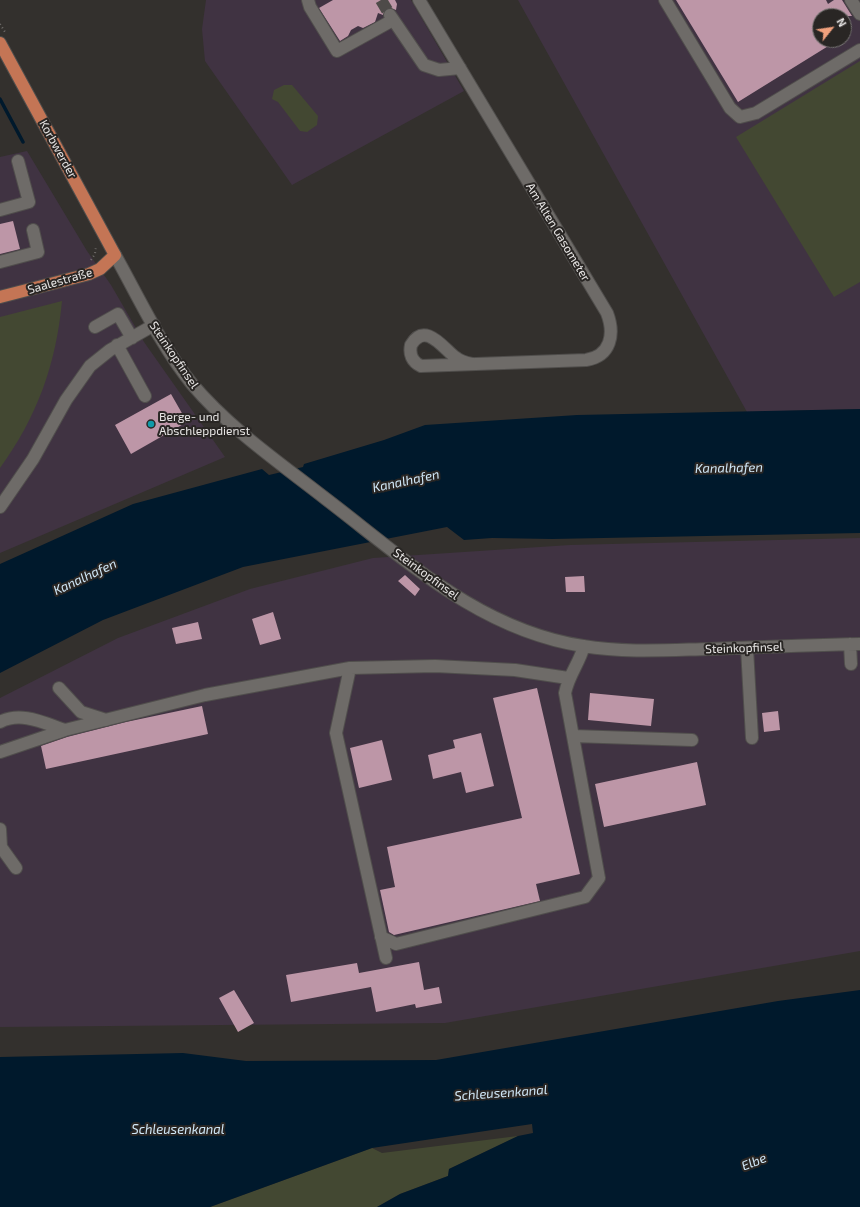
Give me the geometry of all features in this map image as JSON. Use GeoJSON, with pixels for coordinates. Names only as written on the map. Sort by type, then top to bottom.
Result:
{"type":"FeatureCollection","features":[{"type":"Feature","properties":{"kind":"main road","name":"Korbwerder"},"geometry":{"type":"LineString","coordinates":[[0,43],[115,255]]}},
{"type":"Feature","properties":{"kind":"main road","name":"Saalestraße"},"geometry":{"type":"LineString","coordinates":[[0,297],[89,274],[100,269],[115,255]]}},
{"type":"Feature","properties":{"kind":"street"},"geometry":{"type":"LineString","coordinates":[[308,0],[310,7],[337,51],[392,18],[424,65],[439,70],[460,68]]}},
{"type":"Feature","properties":{"kind":"street","name":"Am Alten Gasometer"},"geometry":{"type":"LineString","coordinates":[[419,0],[607,313],[611,330],[608,346],[604,352],[591,359],[472,364],[421,366],[411,357],[411,345],[418,338],[430,336],[437,340],[460,360],[472,364]]}},
{"type":"Feature","properties":{"kind":"street"},"geometry":{"type":"LineString","coordinates":[[665,0],[730,108],[740,117],[749,116],[756,113],[860,50]]}},
{"type":"Feature","properties":{"kind":"street"},"geometry":{"type":"LineString","coordinates":[[851,0],[860,14]]}},
{"type":"Feature","properties":{"kind":"street"},"geometry":{"type":"LineString","coordinates":[[0,210],[29,202],[18,161]]}},
{"type":"Feature","properties":{"kind":"street"},"geometry":{"type":"LineString","coordinates":[[0,262],[38,252],[33,230]]}},
{"type":"Feature","properties":{"kind":"street","name":"Steinkopfinsel"},"geometry":{"type":"LineString","coordinates":[[115,255],[154,325],[190,382],[219,413],[254,444],[406,560],[458,598],[484,613],[532,633],[584,646],[645,650],[855,644]]}},
{"type":"Feature","properties":{"kind":"street"},"geometry":{"type":"LineString","coordinates":[[95,327],[118,314],[132,338]]}},
{"type":"Feature","properties":{"kind":"street"},"geometry":{"type":"LineString","coordinates":[[0,507],[33,459],[66,400],[96,360],[154,325]]}},
{"type":"Feature","properties":{"kind":"street"},"geometry":{"type":"LineString","coordinates":[[117,346],[145,396]]}},
{"type":"Feature","properties":{"kind":"street"},"geometry":{"type":"LineString","coordinates":[[851,664],[855,644]]}},
{"type":"Feature","properties":{"kind":"street"},"geometry":{"type":"LineString","coordinates":[[381,937],[396,944],[585,897],[599,878],[565,693],[568,678],[581,659],[584,646]]}},
{"type":"Feature","properties":{"kind":"street"},"geometry":{"type":"LineString","coordinates":[[746,648],[752,738]]}},
{"type":"Feature","properties":{"kind":"street"},"geometry":{"type":"LineString","coordinates":[[0,752],[65,730],[206,695],[350,668],[435,666],[515,670],[568,678]]}},
{"type":"Feature","properties":{"kind":"street"},"geometry":{"type":"LineString","coordinates":[[350,668],[336,733],[386,958]]}},
{"type":"Feature","properties":{"kind":"street"},"geometry":{"type":"LineString","coordinates":[[58,688],[81,712],[107,720]]}},
{"type":"Feature","properties":{"kind":"street"},"geometry":{"type":"LineString","coordinates":[[0,722],[10,717],[33,719],[65,730]]}},
{"type":"Feature","properties":{"kind":"street"},"geometry":{"type":"LineString","coordinates":[[573,736],[692,740]]}},
{"type":"Feature","properties":{"kind":"street"},"geometry":{"type":"LineString","coordinates":[[0,829],[1,847],[16,868]]}},
{"type":"Feature","properties":{"kind":"path","name":"Saalestraße"},"geometry":{"type":"LineString","coordinates":[[87,265],[95,254],[96,240]]}},
{"type":"Feature","properties":{"kind":"shaded area"},"geometry":{"type":"Polygon","coordinates":[[[206,0],[411,0],[464,91],[292,185],[205,61],[202,29],[206,0]]]}},
{"type":"Feature","properties":{"kind":"shaded area"},"geometry":{"type":"Polygon","coordinates":[[[518,0],[860,0],[860,409],[747,412],[518,0]]]}},
{"type":"Feature","properties":{"kind":"shaded area"},"geometry":{"type":"Polygon","coordinates":[[[27,151],[87,251],[111,285],[144,342],[225,457],[0,553],[0,157],[27,151]]]}},
{"type":"Feature","properties":{"kind":"shaded area"},"geometry":{"type":"Polygon","coordinates":[[[860,538],[860,951],[445,1023],[0,1027],[0,698],[118,638],[250,589],[373,558],[570,545],[860,538]]]}},
{"type":"Feature","properties":{"kind":"green space"},"geometry":{"type":"Polygon","coordinates":[[[860,61],[860,282],[834,297],[736,137],[860,61]]]}},
{"type":"Feature","properties":{"kind":"green space"},"geometry":{"type":"Polygon","coordinates":[[[284,85],[292,85],[318,116],[317,125],[307,132],[300,131],[278,102],[272,99],[274,90],[284,85]]]}},
{"type":"Feature","properties":{"kind":"green space"},"geometry":{"type":"Polygon","coordinates":[[[62,301],[55,347],[50,369],[43,389],[24,429],[0,468],[0,317],[62,301]]]}},
{"type":"Feature","properties":{"kind":"green space"},"geometry":{"type":"Polygon","coordinates":[[[518,1136],[449,1169],[448,1176],[400,1194],[377,1207],[210,1207],[372,1148],[382,1153],[518,1136]]]}},
{"type":"Feature","properties":{"kind":"water","name":"Kanalhafen"},"geometry":{"type":"Polygon","coordinates":[[[860,409],[860,533],[552,539],[492,538],[464,540],[447,527],[243,567],[103,620],[0,673],[0,564],[133,504],[262,469],[269,475],[303,467],[304,464],[384,440],[425,425],[577,415],[860,409]]]}},
{"type":"Feature","properties":{"kind":"water"},"geometry":{"type":"Polygon","coordinates":[[[860,990],[860,1207],[377,1207],[400,1194],[448,1176],[449,1169],[518,1136],[533,1133],[532,1124],[372,1148],[210,1207],[0,1207],[0,1057],[183,1053],[246,1061],[436,1060],[778,1001],[860,990]]]}},
{"type":"Feature","properties":{"kind":"building"},"geometry":{"type":"Polygon","coordinates":[[[333,0],[395,0],[397,4],[396,10],[390,8],[386,9],[383,15],[378,13],[375,22],[363,28],[358,26],[351,30],[348,36],[340,41],[319,8],[333,0]]]}},
{"type":"Feature","properties":{"kind":"building"},"geometry":{"type":"Polygon","coordinates":[[[676,0],[826,0],[828,4],[834,0],[842,0],[847,8],[812,8],[812,48],[825,48],[738,102],[676,0]]]}},
{"type":"Feature","properties":{"kind":"building"},"geometry":{"type":"Polygon","coordinates":[[[13,221],[20,249],[0,254],[0,224],[13,221]]]}},
{"type":"Feature","properties":{"kind":"building","name":"Berge- und Abschleppdienst"},"geometry":{"type":"Polygon","coordinates":[[[171,394],[187,422],[131,454],[115,425],[171,394]]]}},
{"type":"Feature","properties":{"kind":"building"},"geometry":{"type":"Polygon","coordinates":[[[405,575],[420,589],[415,596],[398,581],[405,575]]]}},
{"type":"Feature","properties":{"kind":"building"},"geometry":{"type":"Polygon","coordinates":[[[584,576],[585,592],[566,592],[565,577],[584,576]]]}},
{"type":"Feature","properties":{"kind":"building"},"geometry":{"type":"Polygon","coordinates":[[[273,612],[281,639],[260,645],[252,619],[273,612]]]}},
{"type":"Feature","properties":{"kind":"building"},"geometry":{"type":"Polygon","coordinates":[[[198,622],[202,639],[176,644],[172,628],[198,622]]]}},
{"type":"Feature","properties":{"kind":"building"},"geometry":{"type":"Polygon","coordinates":[[[537,688],[580,874],[536,884],[540,901],[394,935],[389,932],[380,890],[395,887],[387,847],[522,818],[493,698],[537,688]]]}},
{"type":"Feature","properties":{"kind":"building"},"geometry":{"type":"Polygon","coordinates":[[[590,693],[654,699],[651,726],[588,720],[590,693]]]}},
{"type":"Feature","properties":{"kind":"building"},"geometry":{"type":"Polygon","coordinates":[[[202,706],[208,734],[46,769],[41,746],[67,737],[126,722],[202,706]]]}},
{"type":"Feature","properties":{"kind":"building"},"geometry":{"type":"Polygon","coordinates":[[[778,711],[780,730],[764,732],[762,713],[778,711]]]}},
{"type":"Feature","properties":{"kind":"building"},"geometry":{"type":"Polygon","coordinates":[[[481,733],[494,786],[466,793],[461,772],[433,779],[428,755],[455,748],[453,740],[481,733]]]}},
{"type":"Feature","properties":{"kind":"building"},"geometry":{"type":"Polygon","coordinates":[[[382,740],[392,780],[359,788],[350,748],[382,740]]]}},
{"type":"Feature","properties":{"kind":"building"},"geometry":{"type":"Polygon","coordinates":[[[697,762],[706,805],[604,827],[595,784],[697,762]]]}},
{"type":"Feature","properties":{"kind":"building"},"geometry":{"type":"Polygon","coordinates":[[[419,962],[424,990],[439,987],[442,1003],[416,1008],[415,1004],[376,1012],[371,987],[291,1002],[286,975],[357,963],[359,973],[419,962]]]}},
{"type":"Feature","properties":{"kind":"building"},"geometry":{"type":"Polygon","coordinates":[[[234,990],[254,1023],[238,1032],[219,998],[234,990]]]}},
{"type":"Feature","properties":{"kind":"waterway"},"geometry":{"type":"LineString","coordinates":[[0,99],[23,142]]}},
{"type":"Feature","properties":{"kind":"tunnel"},"geometry":{"type":"LineString","coordinates":[[381,0],[390,15]]}},
{"type":"Feature","properties":{"kind":"place","name":"Berge- und Abschleppdienst"},"geometry":{"type":"Point","coordinates":[151,424]}},
{"type":"Feature","properties":{"kind":"water label","name":"Schleusenkanal"},"geometry":{"type":"Point","coordinates":[501,1093]}},
{"type":"Feature","properties":{"kind":"water label","name":"Schleusenkanal"},"geometry":{"type":"Point","coordinates":[178,1130]}},
{"type":"Feature","properties":{"kind":"water label","name":"Elbe"},"geometry":{"type":"Point","coordinates":[754,1162]}}]}
